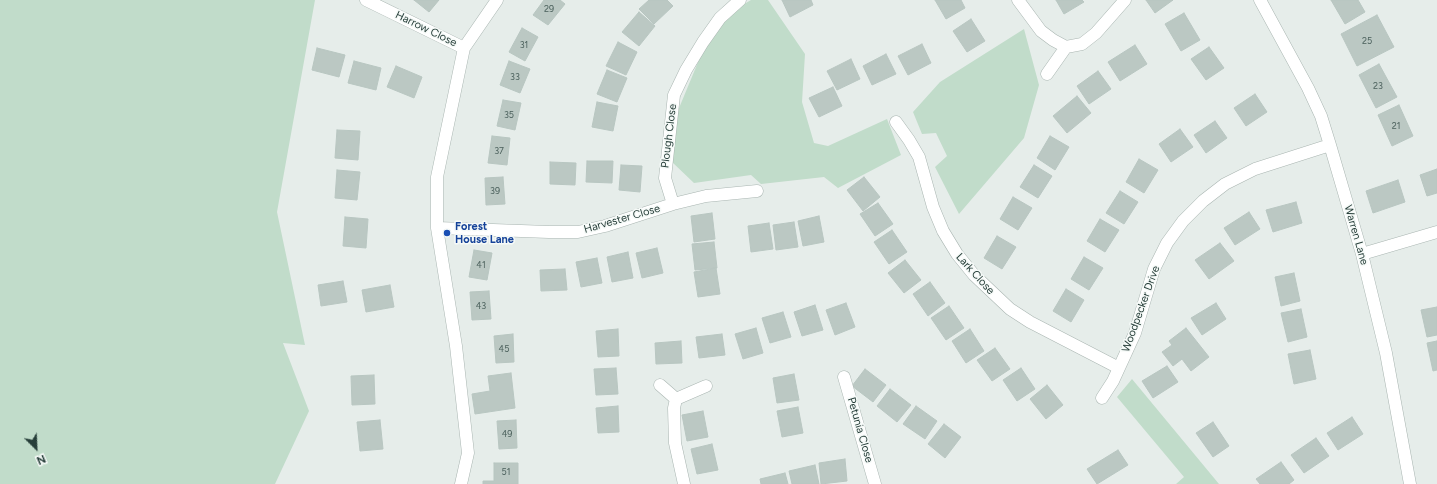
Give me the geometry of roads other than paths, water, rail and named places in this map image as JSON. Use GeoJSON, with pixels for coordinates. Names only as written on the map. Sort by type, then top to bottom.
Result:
{"type":"FeatureCollection","features":[{"type":"Feature","properties":{"kind":"street","name":"Harrow Close"},"geometry":{"type":"LineString","coordinates":[[366,0],[464,48]]}},
{"type":"Feature","properties":{"kind":"street"},"geometry":{"type":"LineString","coordinates":[[461,484],[468,453],[456,346],[437,228],[437,177],[464,48],[498,0]]}},
{"type":"Feature","properties":{"kind":"street","name":"Plough Close"},"geometry":{"type":"LineString","coordinates":[[672,204],[664,178],[674,95],[686,70],[703,42],[720,18],[740,0]]}},
{"type":"Feature","properties":{"kind":"street"},"geometry":{"type":"LineString","coordinates":[[1018,0],[1041,31],[1066,47],[1082,44],[1096,33],[1125,0]]}},
{"type":"Feature","properties":{"kind":"street","name":"Warren Lane"},"geometry":{"type":"LineString","coordinates":[[1260,0],[1308,88],[1321,116],[1330,145],[1362,254],[1386,354],[1410,484]]}},
{"type":"Feature","properties":{"kind":"street"},"geometry":{"type":"LineString","coordinates":[[1048,74],[1066,47]]}},
{"type":"Feature","properties":{"kind":"street","name":"Lark Close"},"geometry":{"type":"LineString","coordinates":[[896,122],[919,157],[933,207],[943,231],[956,254],[974,275],[1010,309],[1030,322],[1119,368]]}},
{"type":"Feature","properties":{"kind":"street","name":"Woodpecker Drive"},"geometry":{"type":"LineString","coordinates":[[1102,398],[1113,381],[1135,333],[1154,270],[1167,243],[1182,221],[1203,201],[1225,184],[1255,169],[1330,145]]}},
{"type":"Feature","properties":{"kind":"street","name":"Harvester Close"},"geometry":{"type":"LineString","coordinates":[[437,228],[578,232],[604,226],[672,204],[706,196],[757,191]]}},
{"type":"Feature","properties":{"kind":"street"},"geometry":{"type":"LineString","coordinates":[[1362,254],[1437,232]]}},
{"type":"Feature","properties":{"kind":"street","name":"Petunia Close"},"geometry":{"type":"LineString","coordinates":[[844,377],[875,484]]}},
{"type":"Feature","properties":{"kind":"street"},"geometry":{"type":"LineString","coordinates":[[660,385],[676,399]]}},
{"type":"Feature","properties":{"kind":"street"},"geometry":{"type":"LineString","coordinates":[[676,399],[686,396],[706,386]]}},
{"type":"Feature","properties":{"kind":"street"},"geometry":{"type":"LineString","coordinates":[[676,399],[674,408],[675,443],[684,484]]}},
{"type":"Feature","properties":{"kind":"place","name":"Forest House Lane"},"geometry":{"type":"Point","coordinates":[447,233]}}]}
